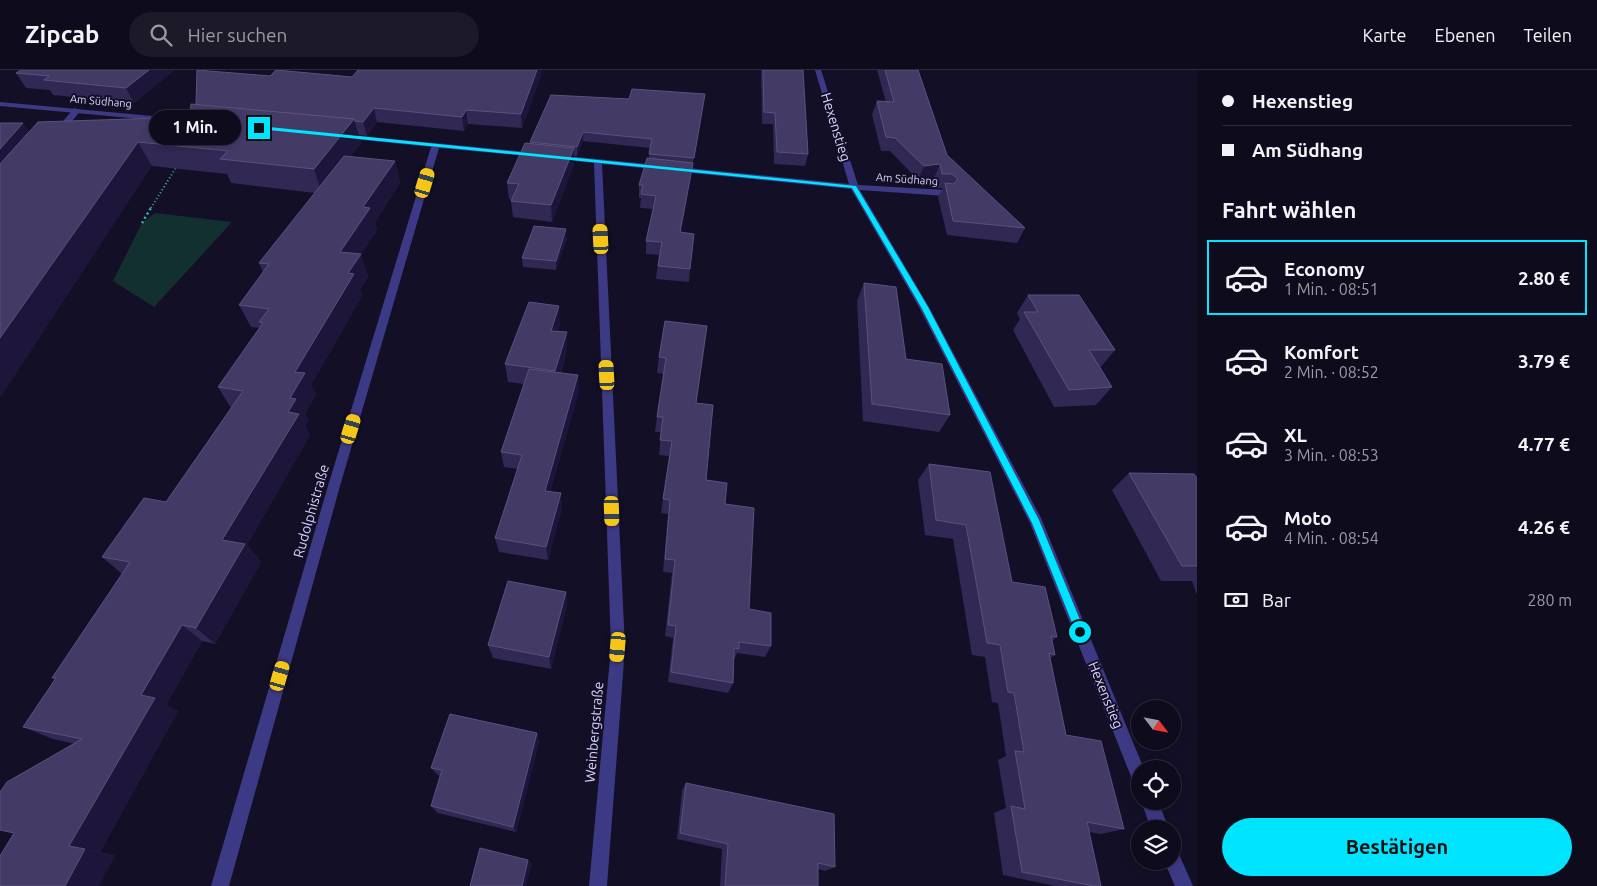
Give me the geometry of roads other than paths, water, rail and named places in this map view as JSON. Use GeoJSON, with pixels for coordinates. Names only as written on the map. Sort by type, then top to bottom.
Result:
{"type":"FeatureCollection","features":[{"type":"Feature","properties":{"kind":"street","name":"Hexenstieg"},"geometry":{"type":"LineString","coordinates":[[818,70],[854,187],[924,307],[1036,522],[1133,760]]}},
{"type":"Feature","properties":{"kind":"street","name":"Am Südhang"},"geometry":{"type":"LineString","coordinates":[[0,104],[184,121]]}},
{"type":"Feature","properties":{"kind":"street"},"geometry":{"type":"LineString","coordinates":[[54,138],[77,110]]}},
{"type":"Feature","properties":{"kind":"street","name":"Am Südhang"},"geometry":{"type":"LineString","coordinates":[[332,135],[854,187],[946,193]]}},
{"type":"Feature","properties":{"kind":"street","name":"Rudolphistraße"},"geometry":{"type":"LineString","coordinates":[[220,886],[336,477],[436,145]]}},
{"type":"Feature","properties":{"kind":"street","name":"Weinbergstraße"},"geometry":{"type":"LineString","coordinates":[[598,161],[618,647],[598,886]]}},
{"type":"Feature","properties":{"kind":"street"},"geometry":{"type":"LineString","coordinates":[[1177,870],[1184,886]]}}]}
